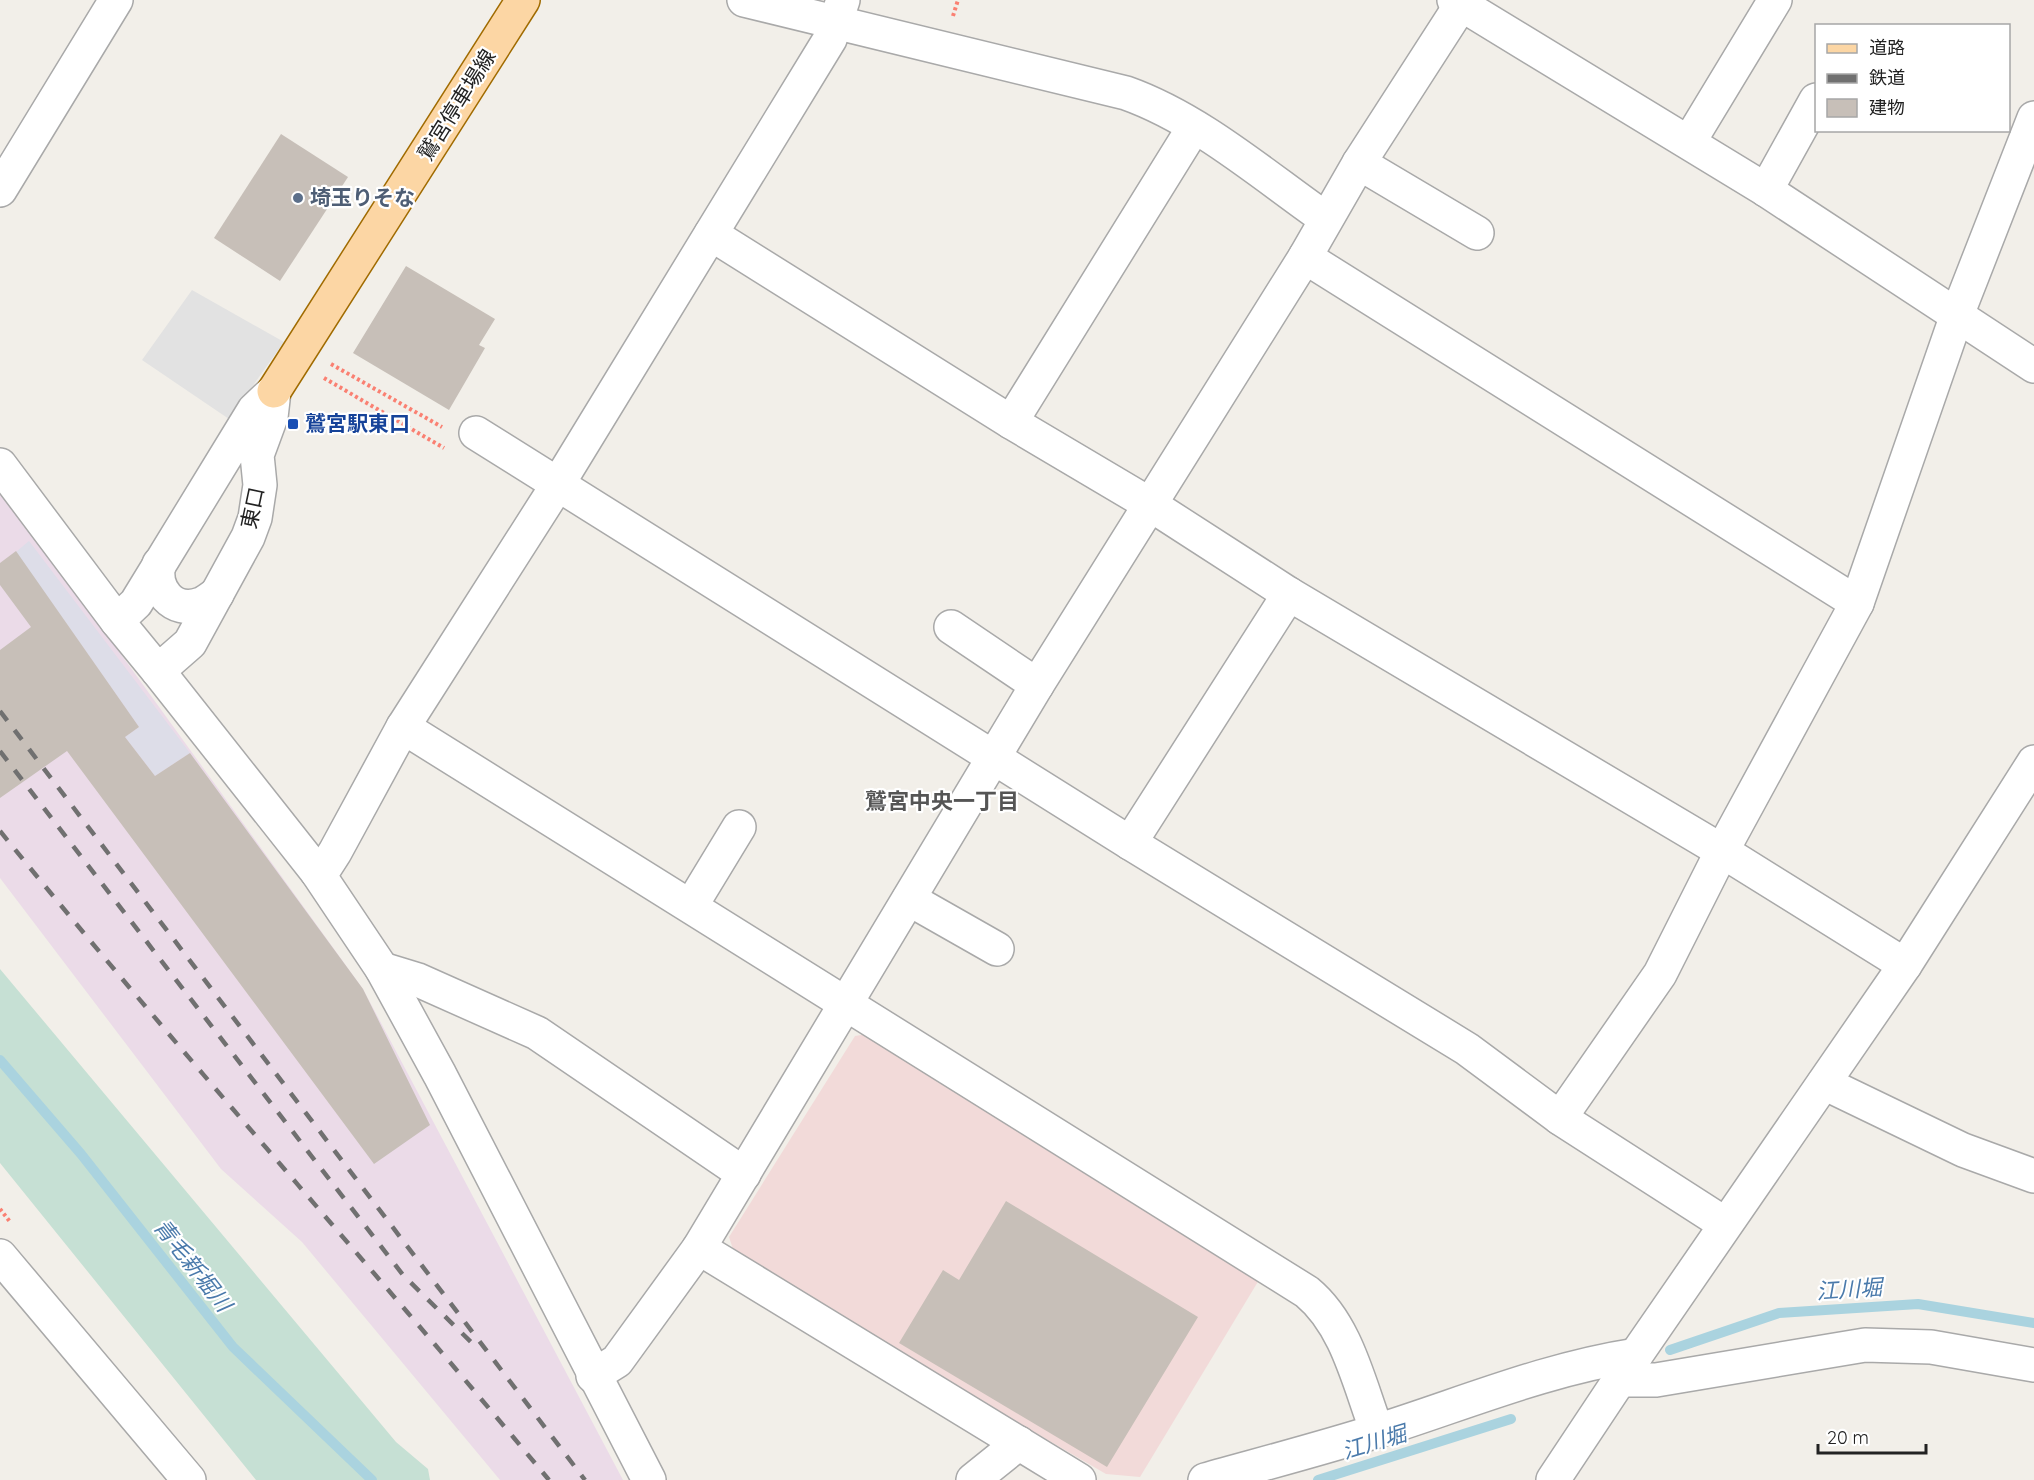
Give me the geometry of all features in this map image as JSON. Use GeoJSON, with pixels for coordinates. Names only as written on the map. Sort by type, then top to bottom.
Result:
{"type":"FeatureCollection","features":[{"type":"Feature","properties":{"kind":"main road","name":"鷲宮停車場線"},"geometry":{"type":"LineString","coordinates":[[274,391],[524,0]]}},
{"type":"Feature","properties":{"kind":"street"},"geometry":{"type":"LineString","coordinates":[[0,190],[116,0]]}},
{"type":"Feature","properties":{"kind":"street"},"geometry":{"type":"LineString","coordinates":[[744,0],[840,11],[1155,103],[1194,127],[1326,219]]}},
{"type":"Feature","properties":{"kind":"street"},"geometry":{"type":"LineString","coordinates":[[1689,142],[1775,0]]}},
{"type":"Feature","properties":{"kind":"street"},"geometry":{"type":"LineString","coordinates":[[593,1376],[617,1361],[699,1248],[1037,686],[1152,505],[1460,1],[1766,190],[2034,366]]}},
{"type":"Feature","properties":{"kind":"street"},"geometry":{"type":"LineString","coordinates":[[317,872],[326,866],[335,852],[403,727],[558,484],[711,234],[840,11]]}},
{"type":"Feature","properties":{"kind":"street"},"geometry":{"type":"LineString","coordinates":[[1766,190],[1815,102]]}},
{"type":"Feature","properties":{"kind":"street"},"geometry":{"type":"LineString","coordinates":[[1560,1118],[1660,974],[1722,851],[1857,603],[2024,124]]}},
{"type":"Feature","properties":{"kind":"street"},"geometry":{"type":"LineString","coordinates":[[1011,422],[1194,127]]}},
{"type":"Feature","properties":{"kind":"street"},"geometry":{"type":"LineString","coordinates":[[1359,163],[1477,233]]}},
{"type":"Feature","properties":{"kind":"street"},"geometry":{"type":"LineString","coordinates":[[711,234],[1011,422],[1152,505],[1289,594],[1722,851],[1905,965]]}},
{"type":"Feature","properties":{"kind":"street"},"geometry":{"type":"LineString","coordinates":[[1305,257],[1857,603]]}},
{"type":"Feature","properties":{"kind":"street"},"geometry":{"type":"LineString","coordinates":[[117,621],[136,603],[254,410],[274,391]]}},
{"type":"Feature","properties":{"kind":"street","name":"東口"},"geometry":{"type":"LineString","coordinates":[[158,671],[190,643],[255,518],[260,485],[257,455],[271,417],[274,391]]}},
{"type":"Feature","properties":{"kind":"street"},"geometry":{"type":"LineString","coordinates":[[476,433],[995,756],[1130,843],[1467,1049],[1560,1118],[1725,1224]]}},
{"type":"Feature","properties":{"kind":"street"},"geometry":{"type":"LineString","coordinates":[[0,465],[117,621],[317,872],[382,969],[440,1075],[593,1376],[649,1480]]}},
{"type":"Feature","properties":{"kind":"street"},"geometry":{"type":"LineString","coordinates":[[159,564],[156,576],[159,589],[168,600],[190,606],[201,604],[217,594]]}},
{"type":"Feature","properties":{"kind":"street"},"geometry":{"type":"LineString","coordinates":[[1130,843],[1289,594]]}},
{"type":"Feature","properties":{"kind":"street"},"geometry":{"type":"LineString","coordinates":[[951,627],[1037,686]]}},
{"type":"Feature","properties":{"kind":"street"},"geometry":{"type":"LineString","coordinates":[[403,727],[1307,1292],[1323,1304],[1336,1324],[1377,1431]]}},
{"type":"Feature","properties":{"kind":"street"},"geometry":{"type":"LineString","coordinates":[[1553,1480],[1725,1224],[1905,965],[2033,767]]}},
{"type":"Feature","properties":{"kind":"street"},"geometry":{"type":"LineString","coordinates":[[691,906],[739,827]]}},
{"type":"Feature","properties":{"kind":"street"},"geometry":{"type":"LineString","coordinates":[[909,899],[997,949]]}},
{"type":"Feature","properties":{"kind":"street"},"geometry":{"type":"LineString","coordinates":[[382,969],[418,980],[537,1033],[744,1174]]}},
{"type":"Feature","properties":{"kind":"street"},"geometry":{"type":"LineString","coordinates":[[1824,1083],[1963,1150],[2034,1176]]}},
{"type":"Feature","properties":{"kind":"street"},"geometry":{"type":"LineString","coordinates":[[699,1248],[1079,1480]]}},
{"type":"Feature","properties":{"kind":"street"},"geometry":{"type":"LineString","coordinates":[[0,1256],[189,1480]]}},
{"type":"Feature","properties":{"kind":"street"},"geometry":{"type":"LineString","coordinates":[[1204,1480],[1377,1431],[1520,1382],[1600,1361],[1628,1368],[1656,1380],[1865,1345],[1931,1347],[2034,1365]]}},
{"type":"Feature","properties":{"kind":"street"},"geometry":{"type":"LineString","coordinates":[[974,1480],[1019,1443]]}},
{"type":"Feature","properties":{"kind":"path"},"geometry":{"type":"LineString","coordinates":[[332,364],[458,436],[476,433]]}},
{"type":"Feature","properties":{"kind":"path"},"geometry":{"type":"LineString","coordinates":[[324,377],[447,450]]}},
{"type":"Feature","properties":{"kind":"shaded area"},"geometry":{"type":"Polygon","coordinates":[[[192,290],[284,342],[229,419],[142,360],[192,290]]]}},
{"type":"Feature","properties":{"kind":"shaded area"},"geometry":{"type":"Polygon","coordinates":[[[0,487],[363,989],[623,1480],[500,1480],[302,1242],[221,1169],[0,878],[0,487]]]}},
{"type":"Feature","properties":{"kind":"shaded area"},"geometry":{"type":"Polygon","coordinates":[[[29,541],[190,753],[155,776],[125,737],[139,727],[16,552],[29,541]]]}},
{"type":"Feature","properties":{"kind":"shaded area"},"geometry":{"type":"Polygon","coordinates":[[[867,1034],[1262,1275],[1140,1477],[1106,1474],[736,1258],[729,1237],[855,1036],[867,1034]]]}},
{"type":"Feature","properties":{"kind":"green space"},"geometry":{"type":"Polygon","coordinates":[[[0,969],[396,1442],[428,1469],[430,1480],[256,1480],[0,1163],[0,969]]]}},
{"type":"Feature","properties":{"kind":"building"},"geometry":{"type":"Polygon","coordinates":[[[281,134],[348,177],[280,281],[214,238],[281,134]]]}},
{"type":"Feature","properties":{"kind":"building"},"geometry":{"type":"Polygon","coordinates":[[[406,266],[495,319],[479,345],[485,348],[449,410],[353,353],[406,266]]]}},
{"type":"Feature","properties":{"kind":"building"},"geometry":{"type":"Polygon","coordinates":[[[16,551],[139,727],[125,737],[155,776],[190,753],[363,989],[430,1125],[374,1164],[67,751],[0,798],[0,650],[31,627],[0,585],[0,563],[16,551]]]}},
{"type":"Feature","properties":{"kind":"building"},"geometry":{"type":"Polygon","coordinates":[[[1006,1201],[1198,1317],[1107,1467],[899,1343],[943,1270],[959,1280],[1006,1201]]]}},
{"type":"Feature","properties":{"kind":"waterway","name":"青毛新堀川"},"geometry":{"type":"LineString","coordinates":[[0,1060],[81,1154],[233,1347],[372,1480]]}},
{"type":"Feature","properties":{"kind":"waterway","name":"江川堀"},"geometry":{"type":"LineString","coordinates":[[1670,1350],[1779,1313],[1918,1304],[2034,1323]]}},
{"type":"Feature","properties":{"kind":"waterway","name":"江川堀"},"geometry":{"type":"LineString","coordinates":[[1318,1480],[1511,1419]]}},
{"type":"Feature","properties":{"kind":"railway"},"geometry":{"type":"LineString","coordinates":[[0,711],[585,1480]]}},
{"type":"Feature","properties":{"kind":"railway"},"geometry":{"type":"LineString","coordinates":[[0,751],[403,1275],[479,1350]]}},
{"type":"Feature","properties":{"kind":"railway"},"geometry":{"type":"LineString","coordinates":[[0,831],[135,995],[549,1480]]}},
{"type":"Feature","properties":{"kind":"place","name":"埼玉りそな"},"geometry":{"type":"Point","coordinates":[298,198]}},
{"type":"Feature","properties":{"kind":"place","name":"鷲宮駅東口"},"geometry":{"type":"Point","coordinates":[293,424]}},
{"type":"Feature","properties":{"kind":"district","name":"鷲宮中央一丁目"},"geometry":{"type":"Point","coordinates":[942,801]}}]}
